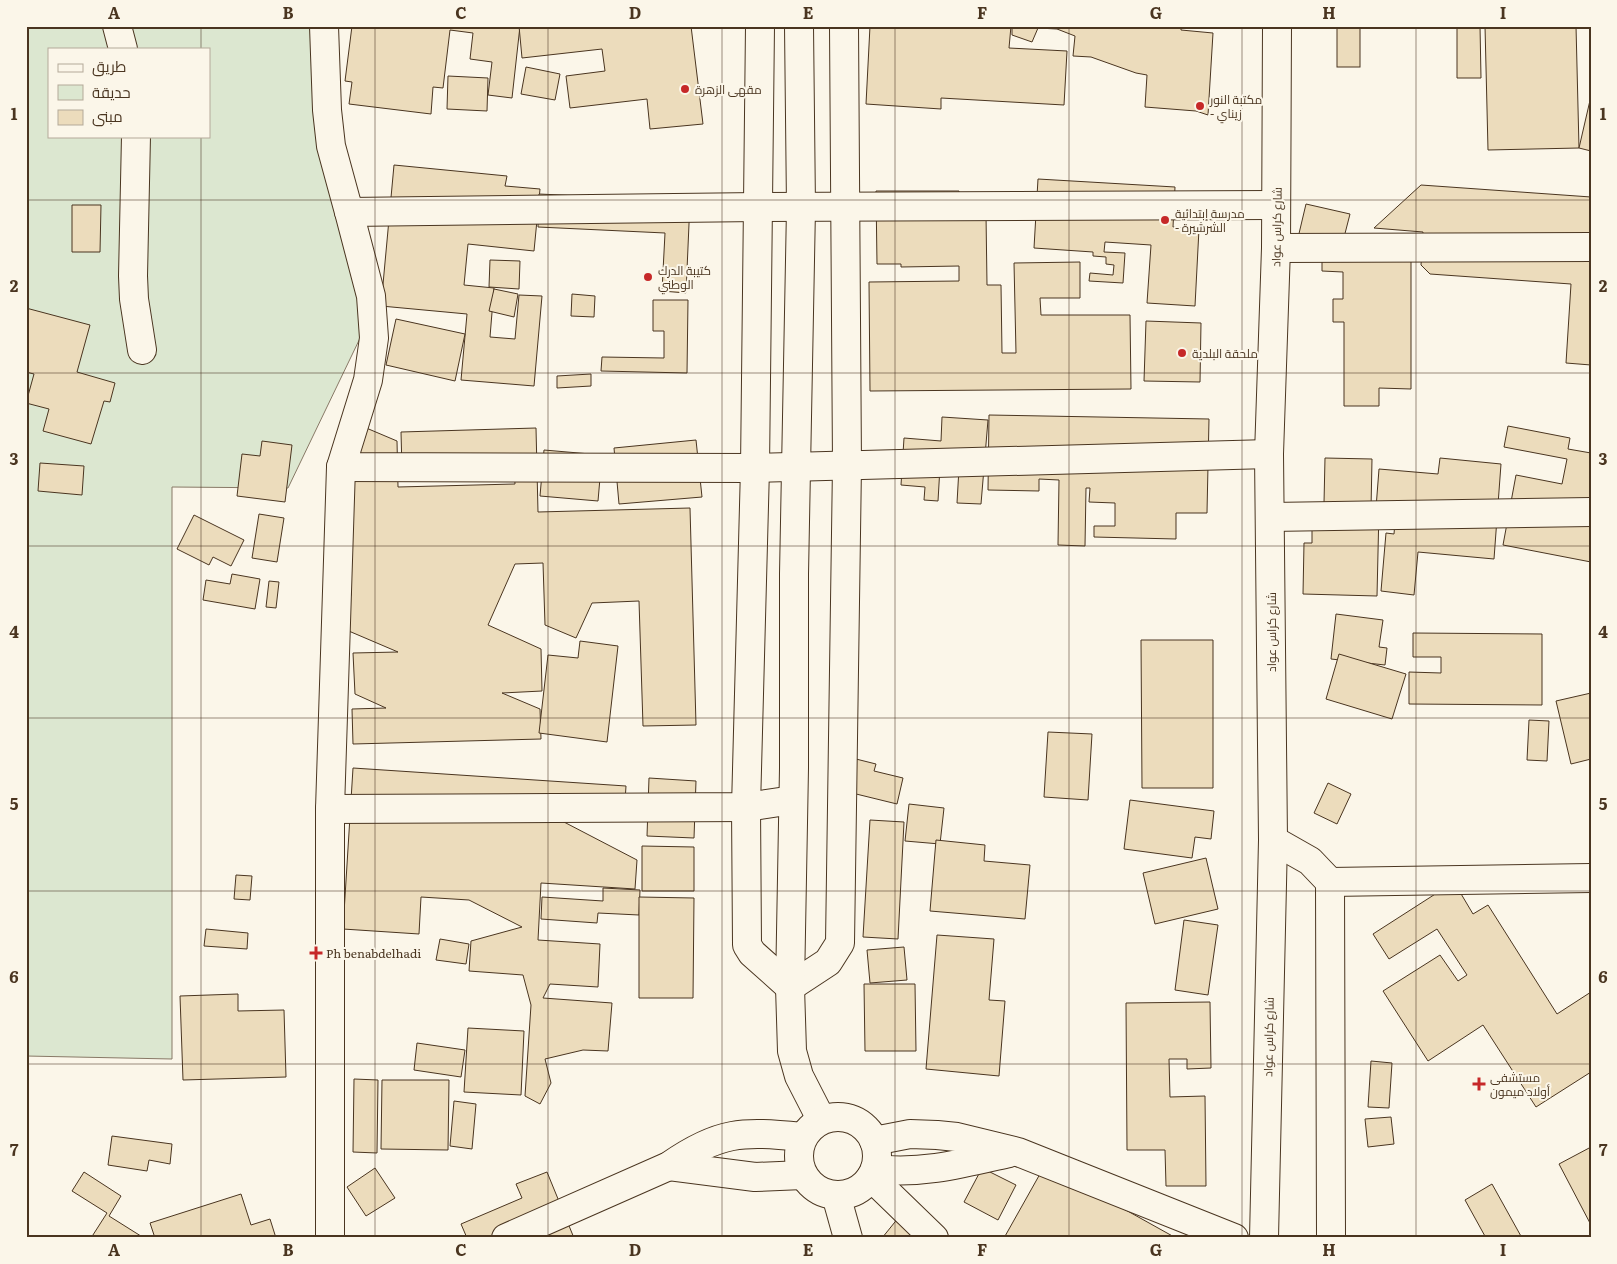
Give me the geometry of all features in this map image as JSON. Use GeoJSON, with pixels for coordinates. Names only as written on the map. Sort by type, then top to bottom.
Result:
{"type":"FeatureCollection","features":[{"type":"Feature","properties":{"kind":"street"},"geometry":{"type":"LineString","coordinates":[[117,26],[123,48]]}},
{"type":"Feature","properties":{"kind":"street"},"geometry":{"type":"LineString","coordinates":[[324,26],[327,110],[331,146],[371,296],[374,338],[368,380],[341,467],[330,809],[330,1238]]}},
{"type":"Feature","properties":{"kind":"street"},"geometry":{"type":"LineString","coordinates":[[760,26],[755,468],[746,807],[748,945],[752,953],[790,987]]}},
{"type":"Feature","properties":{"kind":"street"},"geometry":{"type":"LineString","coordinates":[[506,1238],[668,1166],[691,1150],[704,1144],[737,1134],[769,1134],[812,1128],[833,1116],[846,1117],[858,1122],[868,1130],[877,1150],[873,1173],[856,1191],[836,1195],[823,1192],[812,1186],[804,1175],[798,1156],[798,1150],[812,1128],[792,1051],[790,987],[801,208],[799,26]]}},
{"type":"Feature","properties":{"kind":"street"},"geometry":{"type":"LineString","coordinates":[[790,987],[828,962],[840,943],[847,465],[844,26]]}},
{"type":"Feature","properties":{"kind":"street","name":"شارع كراس عواد"},"geometry":{"type":"LineString","coordinates":[[1264,1238],[1273,840],[1269,454],[1276,248],[1277,26]]}},
{"type":"Feature","properties":{"kind":"street"},"geometry":{"type":"LineString","coordinates":[[136,138],[133,276],[134,299],[142,350]]}},
{"type":"Feature","properties":{"kind":"street"},"geometry":{"type":"LineString","coordinates":[[348,212],[758,207],[1276,205]]}},
{"type":"Feature","properties":{"kind":"street"},"geometry":{"type":"LineString","coordinates":[[1276,248],[1591,247]]}},
{"type":"Feature","properties":{"kind":"street"},"geometry":{"type":"LineString","coordinates":[[341,467],[755,468],[1269,454]]}},
{"type":"Feature","properties":{"kind":"street"},"geometry":{"type":"LineString","coordinates":[[1270,517],[1591,512]]}},
{"type":"Feature","properties":{"kind":"street"},"geometry":{"type":"LineString","coordinates":[[330,809],[746,807],[793,800]]}},
{"type":"Feature","properties":{"kind":"street"},"geometry":{"type":"LineString","coordinates":[[1273,840],[1310,861],[1330,882],[1331,1238]]}},
{"type":"Feature","properties":{"kind":"street"},"geometry":{"type":"LineString","coordinates":[[1330,882],[1591,878]]}},
{"type":"Feature","properties":{"kind":"street"},"geometry":{"type":"LineString","coordinates":[[874,1141],[910,1134],[938,1135],[957,1137],[1018,1152],[1234,1238]]}},
{"type":"Feature","properties":{"kind":"street"},"geometry":{"type":"LineString","coordinates":[[873,1173],[924,1171],[1018,1152]]}},
{"type":"Feature","properties":{"kind":"street"},"geometry":{"type":"LineString","coordinates":[[668,1166],[755,1177],[804,1175]]}},
{"type":"Feature","properties":{"kind":"street"},"geometry":{"type":"LineString","coordinates":[[873,1173],[934,1238]]}},
{"type":"Feature","properties":{"kind":"street"},"geometry":{"type":"LineString","coordinates":[[836,1195],[848,1238]]}},
{"type":"Feature","properties":{"kind":"green space"},"geometry":{"type":"Polygon","coordinates":[[[26,26],[316,26],[363,332],[288,488],[172,487],[172,1059],[26,1056],[26,26]]]}},
{"type":"Feature","properties":{"kind":"building"},"geometry":{"type":"Polygon","coordinates":[[[352,26],[520,26],[512,98],[488,95],[492,62],[470,59],[473,33],[450,30],[443,88],[433,87],[431,114],[349,104],[352,82],[345,81],[352,26]]]}},
{"type":"Feature","properties":{"kind":"building"},"geometry":{"type":"Polygon","coordinates":[[[519,26],[691,26],[703,124],[650,129],[647,99],[570,108],[566,76],[605,71],[602,49],[522,58],[519,26]]]}},
{"type":"Feature","properties":{"kind":"building"},"geometry":{"type":"Polygon","coordinates":[[[870,26],[1011,26],[1009,48],[1067,51],[1064,105],[941,98],[941,109],[866,104],[870,26]]]}},
{"type":"Feature","properties":{"kind":"building"},"geometry":{"type":"Polygon","coordinates":[[[1012,26],[1181,26],[1181,30],[1213,33],[1208,115],[1196,111],[1145,107],[1147,75],[1091,57],[1073,56],[1075,36],[1057,29],[1038,28],[1032,42],[1012,35],[1012,26]]]}},
{"type":"Feature","properties":{"kind":"building"},"geometry":{"type":"Polygon","coordinates":[[[1337,26],[1360,26],[1360,67],[1337,67],[1337,26]]]}},
{"type":"Feature","properties":{"kind":"building"},"geometry":{"type":"Polygon","coordinates":[[[1457,26],[1480,26],[1481,78],[1457,78],[1457,26]]]}},
{"type":"Feature","properties":{"kind":"building"},"geometry":{"type":"Polygon","coordinates":[[[1485,26],[1576,26],[1579,148],[1488,150],[1485,26]]]}},
{"type":"Feature","properties":{"kind":"building"},"geometry":{"type":"Polygon","coordinates":[[[526,67],[560,74],[555,100],[521,94],[526,67]]]}},
{"type":"Feature","properties":{"kind":"building"},"geometry":{"type":"Polygon","coordinates":[[[448,76],[488,78],[487,111],[447,109],[448,76]]]}},
{"type":"Feature","properties":{"kind":"building"},"geometry":{"type":"Polygon","coordinates":[[[1591,96],[1591,151],[1579,148],[1591,96]]]}},
{"type":"Feature","properties":{"kind":"building"},"geometry":{"type":"Polygon","coordinates":[[[394,165],[507,176],[505,186],[540,189],[534,251],[468,244],[464,285],[494,288],[490,337],[515,339],[519,295],[542,296],[534,386],[461,380],[467,314],[381,306],[394,165]]]}},
{"type":"Feature","properties":{"kind":"building"},"geometry":{"type":"Polygon","coordinates":[[[1038,179],[1175,187],[1173,227],[1199,229],[1195,306],[1147,303],[1151,245],[1105,242],[1104,252],[1125,253],[1123,283],[1089,281],[1090,273],[1113,275],[1114,265],[1106,264],[1106,257],[1093,256],[1093,252],[1034,248],[1038,179]]]}},
{"type":"Feature","properties":{"kind":"building"},"geometry":{"type":"Polygon","coordinates":[[[1421,185],[1591,197],[1591,365],[1566,363],[1571,284],[1430,274],[1421,265],[1423,232],[1374,228],[1421,185]]]}},
{"type":"Feature","properties":{"kind":"building"},"geometry":{"type":"Polygon","coordinates":[[[876,191],[959,191],[959,214],[986,214],[987,285],[1001,285],[1002,353],[1016,353],[1014,263],[1080,262],[1080,298],[1040,298],[1041,315],[1130,315],[1131,389],[870,391],[869,282],[959,281],[959,266],[901,267],[901,264],[877,264],[876,191]]]}},
{"type":"Feature","properties":{"kind":"building"},"geometry":{"type":"Polygon","coordinates":[[[539,194],[690,201],[686,293],[662,291],[665,233],[538,227],[539,194]]]}},
{"type":"Feature","properties":{"kind":"building"},"geometry":{"type":"Polygon","coordinates":[[[1306,204],[1350,214],[1340,253],[1297,242],[1306,204]]]}},
{"type":"Feature","properties":{"kind":"building"},"geometry":{"type":"Polygon","coordinates":[[[72,205],[101,205],[100,252],[72,252],[72,205]]]}},
{"type":"Feature","properties":{"kind":"building"},"geometry":{"type":"Polygon","coordinates":[[[1322,252],[1411,252],[1411,389],[1379,388],[1379,406],[1344,406],[1344,322],[1333,322],[1333,299],[1343,299],[1343,272],[1322,271],[1322,252]]]}},
{"type":"Feature","properties":{"kind":"building"},"geometry":{"type":"Polygon","coordinates":[[[490,260],[520,261],[519,289],[489,287],[490,260]]]}},
{"type":"Feature","properties":{"kind":"building"},"geometry":{"type":"Polygon","coordinates":[[[494,289],[518,294],[514,317],[489,311],[494,289]]]}},
{"type":"Feature","properties":{"kind":"building"},"geometry":{"type":"Polygon","coordinates":[[[572,294],[595,296],[594,317],[571,316],[572,294]]]}},
{"type":"Feature","properties":{"kind":"building"},"geometry":{"type":"Polygon","coordinates":[[[653,300],[688,300],[687,373],[601,371],[602,357],[664,358],[664,331],[653,331],[653,300]]]}},
{"type":"Feature","properties":{"kind":"building"},"geometry":{"type":"Polygon","coordinates":[[[26,308],[90,325],[77,372],[115,383],[110,402],[104,401],[91,444],[43,431],[49,409],[26,403],[34,374],[26,372],[26,308]]]}},
{"type":"Feature","properties":{"kind":"building"},"geometry":{"type":"Polygon","coordinates":[[[396,319],[465,334],[455,381],[386,365],[396,319]]]}},
{"type":"Feature","properties":{"kind":"building"},"geometry":{"type":"Polygon","coordinates":[[[1146,321],[1201,323],[1200,382],[1144,381],[1146,321]]]}},
{"type":"Feature","properties":{"kind":"building"},"geometry":{"type":"Polygon","coordinates":[[[591,374],[591,386],[557,388],[557,376],[591,374]]]}},
{"type":"Feature","properties":{"kind":"building"},"geometry":{"type":"Polygon","coordinates":[[[989,415],[1209,419],[1207,513],[1176,513],[1176,539],[1094,537],[1094,526],[1115,526],[1115,503],[1089,502],[1090,488],[1086,488],[1085,546],[1058,545],[1059,480],[1039,479],[1039,491],[988,490],[989,415]]]}},
{"type":"Feature","properties":{"kind":"building"},"geometry":{"type":"Polygon","coordinates":[[[942,417],[988,420],[981,504],[957,503],[959,468],[940,467],[938,501],[924,500],[925,487],[901,485],[904,438],[941,441],[942,417]]]}},
{"type":"Feature","properties":{"kind":"building"},"geometry":{"type":"Polygon","coordinates":[[[345,419],[397,441],[398,487],[515,484],[514,467],[402,470],[401,432],[536,428],[538,512],[690,508],[696,725],[643,726],[639,601],[592,603],[576,638],[545,625],[543,563],[515,564],[488,625],[541,649],[542,691],[502,693],[540,709],[541,739],[353,744],[352,709],[386,708],[355,694],[353,653],[398,652],[337,626],[351,595],[345,419]]]}},
{"type":"Feature","properties":{"kind":"building"},"geometry":{"type":"Polygon","coordinates":[[[1508,426],[1570,438],[1568,449],[1591,453],[1591,562],[1503,545],[1516,475],[1562,484],[1567,459],[1504,447],[1508,426]]]}},
{"type":"Feature","properties":{"kind":"building"},"geometry":{"type":"Polygon","coordinates":[[[696,440],[702,497],[619,504],[614,448],[696,440]]]}},
{"type":"Feature","properties":{"kind":"building"},"geometry":{"type":"Polygon","coordinates":[[[262,441],[292,445],[285,502],[237,496],[242,454],[260,456],[262,441]]]}},
{"type":"Feature","properties":{"kind":"building"},"geometry":{"type":"Polygon","coordinates":[[[544,450],[602,455],[598,501],[540,496],[544,450]]]}},
{"type":"Feature","properties":{"kind":"building"},"geometry":{"type":"Polygon","coordinates":[[[1325,458],[1372,459],[1371,509],[1379,509],[1377,596],[1303,594],[1304,543],[1312,543],[1312,503],[1324,503],[1325,458]]]}},
{"type":"Feature","properties":{"kind":"building"},"geometry":{"type":"Polygon","coordinates":[[[1440,458],[1501,464],[1494,559],[1418,552],[1414,595],[1381,591],[1386,533],[1394,534],[1396,510],[1376,508],[1379,469],[1438,474],[1440,458]]]}},
{"type":"Feature","properties":{"kind":"building"},"geometry":{"type":"Polygon","coordinates":[[[40,463],[84,466],[82,495],[38,491],[40,463]]]}},
{"type":"Feature","properties":{"kind":"building"},"geometry":{"type":"Polygon","coordinates":[[[259,514],[284,518],[277,562],[252,558],[259,514]]]}},
{"type":"Feature","properties":{"kind":"building"},"geometry":{"type":"Polygon","coordinates":[[[194,515],[244,540],[231,566],[213,557],[209,565],[177,549],[194,515]]]}},
{"type":"Feature","properties":{"kind":"building"},"geometry":{"type":"Polygon","coordinates":[[[232,574],[260,579],[255,609],[203,600],[206,580],[230,584],[232,574]]]}},
{"type":"Feature","properties":{"kind":"building"},"geometry":{"type":"Polygon","coordinates":[[[269,581],[279,582],[276,608],[266,607],[269,581]]]}},
{"type":"Feature","properties":{"kind":"building"},"geometry":{"type":"Polygon","coordinates":[[[1336,614],[1383,620],[1379,647],[1387,648],[1385,665],[1331,659],[1336,614]]]}},
{"type":"Feature","properties":{"kind":"building"},"geometry":{"type":"Polygon","coordinates":[[[1413,633],[1542,634],[1542,705],[1409,704],[1409,672],[1441,673],[1441,657],[1413,657],[1413,633]]]}},
{"type":"Feature","properties":{"kind":"building"},"geometry":{"type":"Polygon","coordinates":[[[1141,640],[1213,640],[1213,788],[1142,788],[1141,640]]]}},
{"type":"Feature","properties":{"kind":"building"},"geometry":{"type":"Polygon","coordinates":[[[580,641],[618,646],[607,742],[539,733],[548,655],[578,658],[580,641]]]}},
{"type":"Feature","properties":{"kind":"building"},"geometry":{"type":"Polygon","coordinates":[[[1339,654],[1406,674],[1392,719],[1326,699],[1339,654]]]}},
{"type":"Feature","properties":{"kind":"building"},"geometry":{"type":"Polygon","coordinates":[[[1591,693],[1591,759],[1571,764],[1556,701],[1591,693]]]}},
{"type":"Feature","properties":{"kind":"building"},"geometry":{"type":"Polygon","coordinates":[[[1529,720],[1549,721],[1547,761],[1527,760],[1529,720]]]}},
{"type":"Feature","properties":{"kind":"building"},"geometry":{"type":"Polygon","coordinates":[[[1048,732],[1092,734],[1088,800],[1044,797],[1048,732]]]}},
{"type":"Feature","properties":{"kind":"building"},"geometry":{"type":"Polygon","coordinates":[[[856,759],[876,764],[874,771],[903,778],[897,804],[848,792],[856,759]]]}},
{"type":"Feature","properties":{"kind":"building"},"geometry":{"type":"Polygon","coordinates":[[[353,768],[626,786],[624,817],[539,809],[637,860],[635,889],[541,883],[538,940],[600,944],[598,987],[550,984],[543,998],[612,1003],[608,1051],[583,1050],[545,1059],[551,1083],[540,1104],[525,1096],[531,1005],[523,975],[469,971],[471,941],[522,927],[469,900],[421,897],[419,934],[343,929],[353,768]]]}},
{"type":"Feature","properties":{"kind":"building"},"geometry":{"type":"Polygon","coordinates":[[[649,778],[696,781],[694,838],[647,836],[649,778]]]}},
{"type":"Feature","properties":{"kind":"building"},"geometry":{"type":"Polygon","coordinates":[[[1328,783],[1351,794],[1337,824],[1314,813],[1328,783]]]}},
{"type":"Feature","properties":{"kind":"building"},"geometry":{"type":"Polygon","coordinates":[[[1130,800],[1214,811],[1211,839],[1195,837],[1192,858],[1124,849],[1130,800]]]}},
{"type":"Feature","properties":{"kind":"building"},"geometry":{"type":"Polygon","coordinates":[[[909,804],[944,808],[940,844],[905,841],[909,804]]]}},
{"type":"Feature","properties":{"kind":"building"},"geometry":{"type":"Polygon","coordinates":[[[870,820],[904,822],[898,939],[863,937],[870,820]]]}},
{"type":"Feature","properties":{"kind":"building"},"geometry":{"type":"Polygon","coordinates":[[[936,840],[985,845],[984,861],[1030,865],[1025,919],[930,911],[936,840]]]}},
{"type":"Feature","properties":{"kind":"building"},"geometry":{"type":"Polygon","coordinates":[[[642,846],[694,847],[694,891],[642,891],[642,846]]]}},
{"type":"Feature","properties":{"kind":"building"},"geometry":{"type":"Polygon","coordinates":[[[1206,858],[1218,909],[1155,924],[1143,873],[1206,858]]]}},
{"type":"Feature","properties":{"kind":"building"},"geometry":{"type":"Polygon","coordinates":[[[236,875],[252,876],[250,900],[234,899],[236,875]]]}},
{"type":"Feature","properties":{"kind":"building"},"geometry":{"type":"Polygon","coordinates":[[[1454,882],[1473,914],[1488,905],[1557,1014],[1591,992],[1591,1072],[1536,1107],[1483,1025],[1428,1061],[1383,991],[1440,955],[1458,981],[1467,975],[1437,929],[1389,959],[1373,934],[1454,882]]]}},
{"type":"Feature","properties":{"kind":"building"},"geometry":{"type":"Polygon","coordinates":[[[603,888],[640,890],[639,915],[598,913],[597,923],[541,919],[542,897],[603,901],[603,888]]]}},
{"type":"Feature","properties":{"kind":"building"},"geometry":{"type":"Polygon","coordinates":[[[639,897],[694,898],[693,998],[639,998],[639,897]]]}},
{"type":"Feature","properties":{"kind":"building"},"geometry":{"type":"Polygon","coordinates":[[[1184,920],[1218,925],[1208,995],[1175,990],[1184,920]]]}},
{"type":"Feature","properties":{"kind":"building"},"geometry":{"type":"Polygon","coordinates":[[[206,929],[248,933],[247,949],[204,946],[206,929]]]}},
{"type":"Feature","properties":{"kind":"building"},"geometry":{"type":"Polygon","coordinates":[[[937,935],[994,939],[989,1000],[1005,1001],[999,1076],[926,1069],[937,935]]]}},
{"type":"Feature","properties":{"kind":"building"},"geometry":{"type":"Polygon","coordinates":[[[440,939],[469,944],[466,964],[436,960],[440,939]]]}},
{"type":"Feature","properties":{"kind":"building"},"geometry":{"type":"Polygon","coordinates":[[[904,947],[907,980],[870,983],[867,950],[904,947]]]}},
{"type":"Feature","properties":{"kind":"building"},"geometry":{"type":"Polygon","coordinates":[[[864,984],[915,984],[916,1051],[865,1051],[864,984]]]}},
{"type":"Feature","properties":{"kind":"building"},"geometry":{"type":"Polygon","coordinates":[[[238,994],[238,1011],[284,1010],[286,1077],[183,1080],[180,996],[238,994]]]}},
{"type":"Feature","properties":{"kind":"building"},"geometry":{"type":"Polygon","coordinates":[[[1210,1002],[1211,1068],[1187,1069],[1187,1059],[1169,1059],[1170,1097],[1205,1096],[1206,1186],[1166,1186],[1165,1150],[1127,1150],[1126,1003],[1210,1002]]]}},
{"type":"Feature","properties":{"kind":"building"},"geometry":{"type":"Polygon","coordinates":[[[468,1028],[524,1031],[521,1095],[464,1092],[468,1028]]]}},
{"type":"Feature","properties":{"kind":"building"},"geometry":{"type":"Polygon","coordinates":[[[417,1043],[465,1050],[461,1077],[414,1070],[417,1043]]]}},
{"type":"Feature","properties":{"kind":"building"},"geometry":{"type":"Polygon","coordinates":[[[1371,1061],[1392,1063],[1389,1108],[1368,1107],[1371,1061]]]}},
{"type":"Feature","properties":{"kind":"building"},"geometry":{"type":"Polygon","coordinates":[[[354,1079],[378,1080],[377,1153],[353,1152],[354,1079]]]}},
{"type":"Feature","properties":{"kind":"building"},"geometry":{"type":"Polygon","coordinates":[[[382,1080],[449,1080],[448,1150],[381,1149],[382,1080]]]}},
{"type":"Feature","properties":{"kind":"building"},"geometry":{"type":"Polygon","coordinates":[[[454,1101],[476,1104],[472,1149],[450,1146],[454,1101]]]}},
{"type":"Feature","properties":{"kind":"building"},"geometry":{"type":"Polygon","coordinates":[[[1391,1117],[1394,1144],[1368,1147],[1365,1119],[1391,1117]]]}},
{"type":"Feature","properties":{"kind":"building"},"geometry":{"type":"Polygon","coordinates":[[[112,1136],[172,1144],[170,1164],[149,1160],[147,1171],[108,1165],[112,1136]]]}},
{"type":"Feature","properties":{"kind":"building"},"geometry":{"type":"Polygon","coordinates":[[[1591,1147],[1591,1225],[1559,1164],[1591,1147]]]}},
{"type":"Feature","properties":{"kind":"building"},"geometry":{"type":"Polygon","coordinates":[[[1045,1165],[1176,1238],[1004,1238],[1045,1165]]]}},
{"type":"Feature","properties":{"kind":"building"},"geometry":{"type":"Polygon","coordinates":[[[375,1168],[395,1198],[366,1216],[347,1187],[375,1168]]]}},
{"type":"Feature","properties":{"kind":"building"},"geometry":{"type":"Polygon","coordinates":[[[982,1168],[1016,1185],[998,1220],[964,1202],[982,1168]]]}},
{"type":"Feature","properties":{"kind":"building"},"geometry":{"type":"Polygon","coordinates":[[[84,1172],[121,1196],[109,1216],[144,1238],[91,1238],[107,1213],[72,1191],[84,1172]]]}},
{"type":"Feature","properties":{"kind":"building"},"geometry":{"type":"Polygon","coordinates":[[[547,1172],[574,1238],[467,1238],[461,1224],[522,1198],[516,1184],[547,1172]]]}},
{"type":"Feature","properties":{"kind":"building"},"geometry":{"type":"Polygon","coordinates":[[[1492,1184],[1522,1238],[1486,1238],[1465,1200],[1492,1184]]]}},
{"type":"Feature","properties":{"kind":"building"},"geometry":{"type":"Polygon","coordinates":[[[241,1194],[251,1225],[270,1219],[276,1238],[155,1238],[150,1223],[241,1194]]]}},
{"type":"Feature","properties":{"kind":"building"},"geometry":{"type":"Polygon","coordinates":[[[899,1217],[923,1238],[882,1238],[899,1217]]]}},
{"type":"Feature","properties":{"kind":"place","name":"مقهى الزهرة"},"geometry":{"type":"Point","coordinates":[685,89]}},
{"type":"Feature","properties":{"kind":"place","name":"مكتبة النور - زيناي"},"geometry":{"type":"Point","coordinates":[1200,106]}},
{"type":"Feature","properties":{"kind":"place","name":"مدرسة إبتدائية - الشرشيرة"},"geometry":{"type":"Point","coordinates":[1165,220]}},
{"type":"Feature","properties":{"kind":"place","name":"كتيبة الدرك الوطني"},"geometry":{"type":"Point","coordinates":[648,277]}},
{"type":"Feature","properties":{"kind":"place","name":"ملحقة البلدية"},"geometry":{"type":"Point","coordinates":[1182,353]}},
{"type":"Feature","properties":{"kind":"place","name":"Ph benabdelhadi"},"geometry":{"type":"Point","coordinates":[316,953]}},
{"type":"Feature","properties":{"kind":"place","name":"مستشفى أولاد ميمون"},"geometry":{"type":"Point","coordinates":[1479,1084]}}]}
